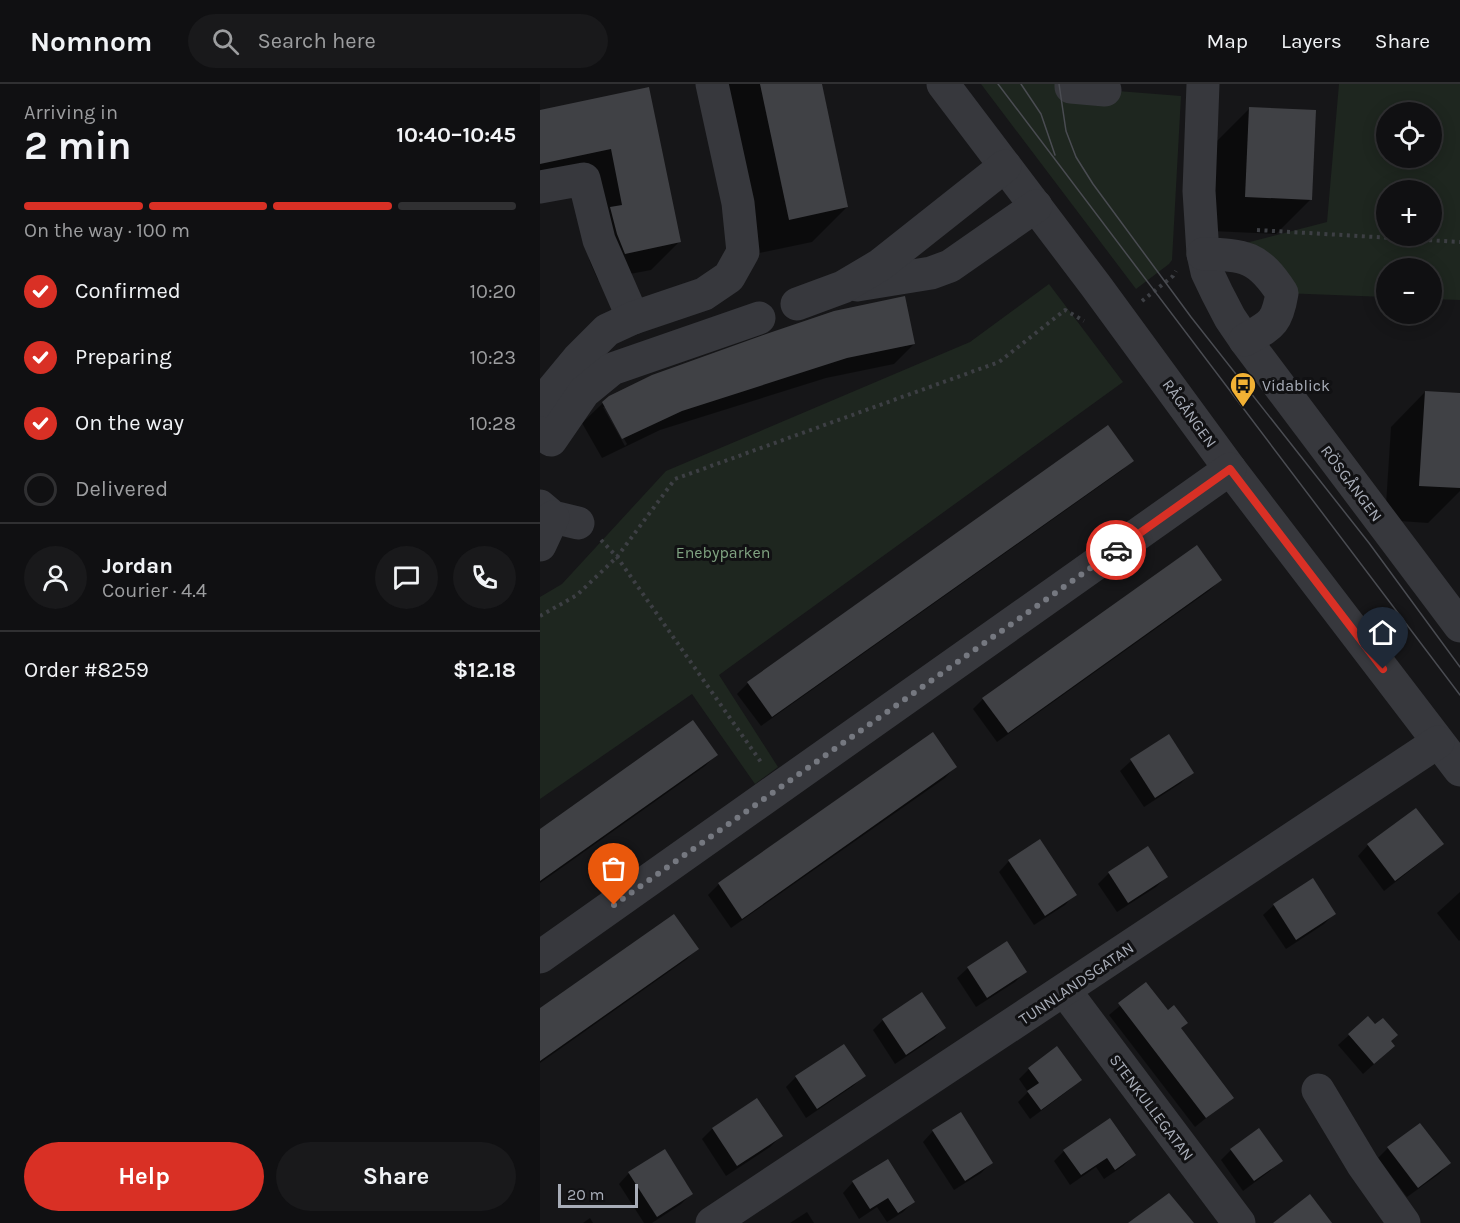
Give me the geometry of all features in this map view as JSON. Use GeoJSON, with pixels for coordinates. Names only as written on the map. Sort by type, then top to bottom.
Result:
{"type":"FeatureCollection","features":[{"type":"Feature","properties":{"kind":"street"},"geometry":{"type":"LineString","coordinates":[[540,433],[551,440],[584,392],[601,358],[607,330],[633,318],[704,294],[729,277],[743,252],[738,203],[712,84]]}},
{"type":"Feature","properties":{"kind":"street","name":"RÅGÅNGEN"},"geometry":{"type":"LineString","coordinates":[[943,84],[1120,318],[1230,469],[1460,770]]}},
{"type":"Feature","properties":{"kind":"street"},"geometry":{"type":"LineString","coordinates":[[1071,84],[1071,87],[1105,90]]}},
{"type":"Feature","properties":{"kind":"street","name":"RÖSGÅNGEN"},"geometry":{"type":"LineString","coordinates":[[1203,84],[1199,191],[1190,261],[1207,272],[1230,318],[1245,340],[1460,626]]}},
{"type":"Feature","properties":{"kind":"street"},"geometry":{"type":"LineString","coordinates":[[843,288],[880,265],[1005,166]]}},
{"type":"Feature","properties":{"kind":"street"},"geometry":{"type":"LineString","coordinates":[[540,187],[584,179],[599,240],[633,318]]}},
{"type":"Feature","properties":{"kind":"street"},"geometry":{"type":"LineString","coordinates":[[797,304],[843,288],[931,273],[950,266],[1036,206]]}},
{"type":"Feature","properties":{"kind":"street"},"geometry":{"type":"LineString","coordinates":[[1190,261],[1239,255],[1258,264],[1272,277],[1282,293],[1279,311],[1270,326],[1245,340]]}},
{"type":"Feature","properties":{"kind":"street"},"geometry":{"type":"LineString","coordinates":[[540,405],[601,358],[759,318]]}},
{"type":"Feature","properties":{"kind":"street"},"geometry":{"type":"LineString","coordinates":[[540,957],[1230,469]]}},
{"type":"Feature","properties":{"kind":"street","name":"TUNNLANDSGATAN"},"geometry":{"type":"LineString","coordinates":[[712,1223],[1438,742]]}},
{"type":"Feature","properties":{"kind":"street","name":"STENKULLEGATAN"},"geometry":{"type":"LineString","coordinates":[[1065,991],[1239,1223]]}},
{"type":"Feature","properties":{"kind":"street"},"geometry":{"type":"LineString","coordinates":[[1318,1090],[1363,1165],[1404,1223]]}},
{"type":"Feature","properties":{"kind":"path"},"geometry":{"type":"LineString","coordinates":[[1250,230],[1460,242]]}},
{"type":"Feature","properties":{"kind":"path"},"geometry":{"type":"LineString","coordinates":[[540,616],[577,596],[616,557],[675,479],[999,362],[1065,310],[1088,323],[1097,333],[1120,318],[1190,261]]}},
{"type":"Feature","properties":{"kind":"path"},"geometry":{"type":"LineString","coordinates":[[553,523],[602,541],[616,557],[779,788]]}},
{"type":"Feature","properties":{"kind":"green space"},"geometry":{"type":"Polygon","coordinates":[[[981,84],[1071,84],[1105,90],[1181,96],[1172,260],[1169,264],[1136,289],[981,84]]]}},
{"type":"Feature","properties":{"kind":"green space"},"geometry":{"type":"Polygon","coordinates":[[[1339,84],[1460,84],[1460,300],[1442,299],[1442,258],[1376,258],[1376,297],[1282,293],[1203,254],[1327,222],[1339,84]]]}},
{"type":"Feature","properties":{"kind":"green space","name":"Enebyparken"},"geometry":{"type":"Polygon","coordinates":[[[1049,284],[1123,382],[719,675],[778,767],[755,784],[692,694],[540,799],[540,597],[562,584],[666,471],[970,342],[1049,284]]]}},
{"type":"Feature","properties":{"kind":"building"},"geometry":{"type":"Polygon","coordinates":[[[760,84],[822,84],[848,207],[789,220],[760,84]]]}},
{"type":"Feature","properties":{"kind":"building"},"geometry":{"type":"Polygon","coordinates":[[[649,87],[681,242],[625,254],[610,207],[622,205],[611,149],[540,164],[540,110],[649,87]]]}},
{"type":"Feature","properties":{"kind":"building"},"geometry":{"type":"Polygon","coordinates":[[[1249,107],[1316,110],[1312,200],[1245,197],[1249,107]]]}},
{"type":"Feature","properties":{"kind":"building"},"geometry":{"type":"Polygon","coordinates":[[[905,296],[915,344],[847,358],[682,411],[622,439],[602,402],[609,396],[652,375],[769,333],[834,311],[905,296]]]}},
{"type":"Feature","properties":{"kind":"building"},"geometry":{"type":"Polygon","coordinates":[[[1425,391],[1460,393],[1460,488],[1419,486],[1425,391]]]}},
{"type":"Feature","properties":{"kind":"building"},"geometry":{"type":"Polygon","coordinates":[[[1108,425],[1134,461],[772,717],[747,682],[1108,425]]]}},
{"type":"Feature","properties":{"kind":"building"},"geometry":{"type":"Polygon","coordinates":[[[1197,545],[1222,580],[1008,733],[982,698],[1197,545]]]}},
{"type":"Feature","properties":{"kind":"building"},"geometry":{"type":"Polygon","coordinates":[[[693,720],[718,755],[540,881],[540,829],[693,720]]]}},
{"type":"Feature","properties":{"kind":"building"},"geometry":{"type":"Polygon","coordinates":[[[933,732],[957,767],[742,919],[718,883],[933,732]]]}},
{"type":"Feature","properties":{"kind":"building"},"geometry":{"type":"Polygon","coordinates":[[[1169,734],[1194,773],[1155,798],[1130,759],[1169,734]]]}},
{"type":"Feature","properties":{"kind":"building"},"geometry":{"type":"Polygon","coordinates":[[[1416,808],[1444,844],[1395,881],[1367,844],[1416,808]]]}},
{"type":"Feature","properties":{"kind":"building"},"geometry":{"type":"Polygon","coordinates":[[[1040,839],[1077,895],[1045,916],[1008,860],[1040,839]]]}},
{"type":"Feature","properties":{"kind":"building"},"geometry":{"type":"Polygon","coordinates":[[[1148,846],[1168,877],[1128,903],[1108,872],[1148,846]]]}},
{"type":"Feature","properties":{"kind":"building"},"geometry":{"type":"Polygon","coordinates":[[[1313,878],[1336,914],[1296,940],[1273,904],[1313,878]]]}},
{"type":"Feature","properties":{"kind":"building"},"geometry":{"type":"Polygon","coordinates":[[[674,914],[699,949],[540,1061],[540,1008],[674,914]]]}},
{"type":"Feature","properties":{"kind":"building"},"geometry":{"type":"Polygon","coordinates":[[[1007,941],[1027,972],[987,998],[967,967],[1007,941]]]}},
{"type":"Feature","properties":{"kind":"building"},"geometry":{"type":"Polygon","coordinates":[[[1146,982],[1168,1010],[1174,1005],[1188,1023],[1181,1028],[1234,1098],[1206,1118],[1118,1003],[1146,982]]]}},
{"type":"Feature","properties":{"kind":"building"},"geometry":{"type":"Polygon","coordinates":[[[922,992],[946,1028],[906,1055],[882,1019],[922,992]]]}},
{"type":"Feature","properties":{"kind":"building"},"geometry":{"type":"Polygon","coordinates":[[[1368,1016],[1375,1024],[1383,1018],[1398,1035],[1391,1041],[1395,1046],[1374,1064],[1348,1034],[1368,1016]]]}},
{"type":"Feature","properties":{"kind":"building"},"geometry":{"type":"Polygon","coordinates":[[[844,1044],[866,1076],[817,1109],[795,1076],[844,1044]]]}},
{"type":"Feature","properties":{"kind":"building"},"geometry":{"type":"Polygon","coordinates":[[[1057,1046],[1082,1080],[1041,1110],[1027,1091],[1039,1083],[1028,1068],[1057,1046]]]}},
{"type":"Feature","properties":{"kind":"building"},"geometry":{"type":"Polygon","coordinates":[[[757,1098],[783,1136],[737,1166],[712,1128],[757,1098]]]}},
{"type":"Feature","properties":{"kind":"building"},"geometry":{"type":"Polygon","coordinates":[[[961,1112],[993,1163],[965,1181],[932,1130],[961,1112]]]}},
{"type":"Feature","properties":{"kind":"building"},"geometry":{"type":"Polygon","coordinates":[[[1110,1118],[1136,1155],[1115,1170],[1107,1158],[1081,1175],[1063,1150],[1110,1118]]]}},
{"type":"Feature","properties":{"kind":"building"},"geometry":{"type":"Polygon","coordinates":[[[1420,1123],[1451,1163],[1418,1188],[1387,1147],[1420,1123]]]}},
{"type":"Feature","properties":{"kind":"building"},"geometry":{"type":"Polygon","coordinates":[[[1259,1128],[1283,1161],[1254,1181],[1230,1149],[1259,1128]]]}},
{"type":"Feature","properties":{"kind":"building"},"geometry":{"type":"Polygon","coordinates":[[[665,1149],[693,1194],[657,1217],[628,1172],[665,1149]]]}},
{"type":"Feature","properties":{"kind":"building"},"geometry":{"type":"Polygon","coordinates":[[[888,1159],[915,1202],[898,1213],[888,1198],[870,1209],[852,1181],[888,1159]]]}},
{"type":"Feature","properties":{"kind":"building"},"geometry":{"type":"Polygon","coordinates":[[[1169,1193],[1194,1223],[1128,1223],[1169,1193]]]}},
{"type":"Feature","properties":{"kind":"building"},"geometry":{"type":"Polygon","coordinates":[[[1310,1194],[1332,1223],[1273,1223],[1310,1194]]]}},
{"type":"Feature","properties":{"kind":"tram line"},"geometry":{"type":"LineString","coordinates":[[998,84],[1460,695]]}},
{"type":"Feature","properties":{"kind":"tram line"},"geometry":{"type":"LineString","coordinates":[[1021,84],[1041,114],[1055,155]]}},
{"type":"Feature","properties":{"kind":"tram line"},"geometry":{"type":"LineString","coordinates":[[1059,84],[1066,131],[1076,157],[1093,184],[1191,317],[1369,543],[1460,667]]}},
{"type":"Feature","properties":{"kind":"way so far"},"geometry":{"type":"LineString","coordinates":[[614,905],[1116,550]]}},
{"type":"Feature","properties":{"kind":"place","name":"Vidablick"},"geometry":{"type":"Point","coordinates":[1243,408]}},
{"type":"Feature","properties":{"kind":"route"},"geometry":{"type":"LineString","coordinates":[[1116,550],[1230,469],[1383,669]]}}]}
